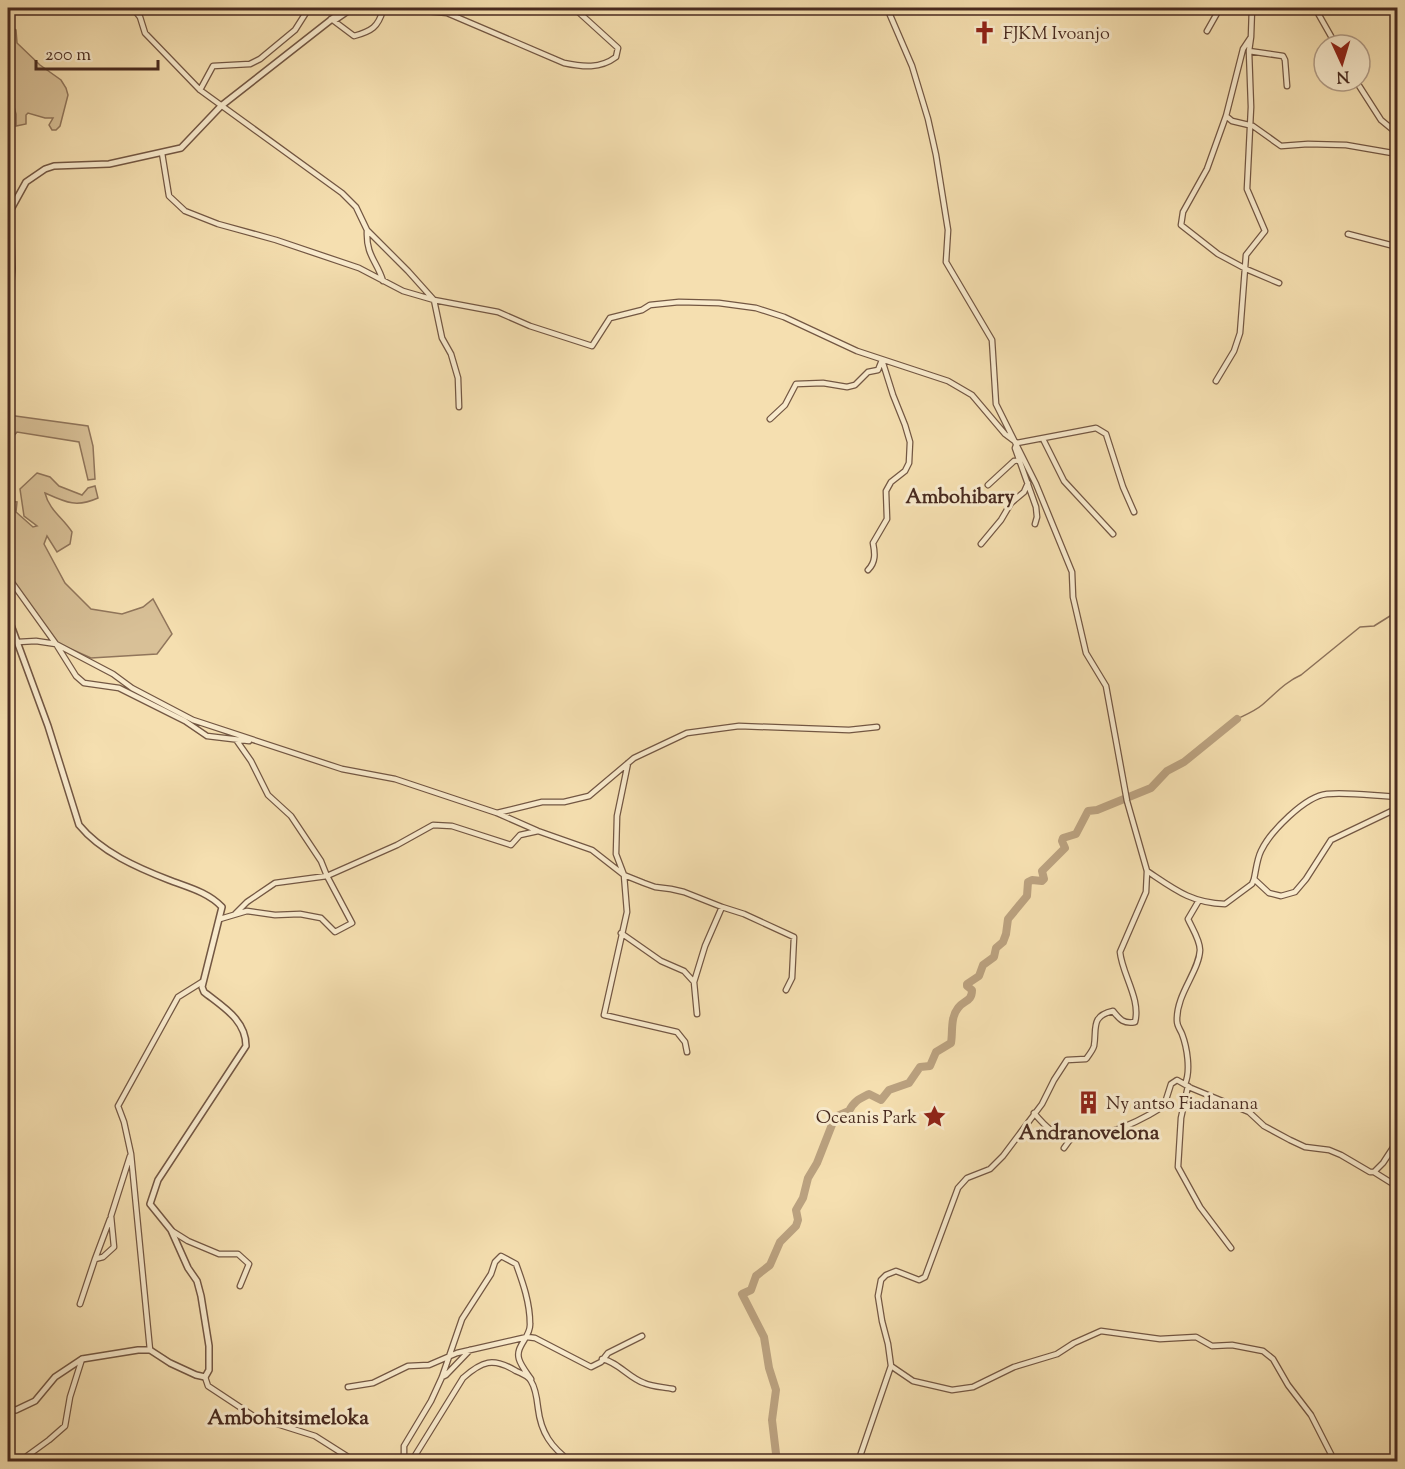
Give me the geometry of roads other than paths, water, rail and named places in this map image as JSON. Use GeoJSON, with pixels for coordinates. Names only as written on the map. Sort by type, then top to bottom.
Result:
{"type":"FeatureCollection","features":[{"type":"Feature","properties":{"kind":"street"},"geometry":{"type":"LineString","coordinates":[[133,8],[140,17],[146,33],[200,90],[342,193],[356,207],[366,230],[434,300],[442,338],[451,354],[458,378],[459,407]]}},
{"type":"Feature","properties":{"kind":"street"},"geometry":{"type":"LineString","coordinates":[[200,90],[213,66],[250,64],[260,59],[295,30],[309,8]]}},
{"type":"Feature","properties":{"kind":"street"},"geometry":{"type":"LineString","coordinates":[[8,316],[12,269],[10,211],[26,182],[45,169],[54,166],[109,164],[181,148],[221,106],[346,8]]}},
{"type":"Feature","properties":{"kind":"street"},"geometry":{"type":"LineString","coordinates":[[333,20],[350,10],[415,10],[447,13],[564,63],[582,67],[607,64],[616,57],[618,48],[574,8]]}},
{"type":"Feature","properties":{"kind":"street"},"geometry":{"type":"LineString","coordinates":[[858,1461],[891,1366],[878,1296],[881,1280],[896,1271],[919,1280],[925,1277],[958,1188],[967,1178],[990,1169],[997,1162],[1042,1104],[1067,1060],[1086,1059],[1094,1046],[1093,1034],[1096,1022],[1106,1012],[1113,1011],[1120,1020],[1127,1023],[1135,1022],[1137,1013],[1121,963],[1120,952],[1146,892],[1147,870],[1127,798],[1106,686],[1086,653],[1073,597],[1072,572],[1036,484],[996,404],[992,340],[946,262],[948,230],[928,119],[912,66],[887,8]]}},
{"type":"Feature","properties":{"kind":"street"},"geometry":{"type":"LineString","coordinates":[[1207,31],[1220,8]]}},
{"type":"Feature","properties":{"kind":"street"},"geometry":{"type":"LineString","coordinates":[[1216,381],[1234,351],[1240,333],[1246,255],[1264,231],[1247,189],[1250,126],[1249,51],[1252,8]]}},
{"type":"Feature","properties":{"kind":"street"},"geometry":{"type":"LineString","coordinates":[[1315,8],[1329,33]]}},
{"type":"Feature","properties":{"kind":"street"},"geometry":{"type":"LineString","coordinates":[[333,20],[354,36],[372,31],[379,23],[383,10]]}},
{"type":"Feature","properties":{"kind":"street"},"geometry":{"type":"LineString","coordinates":[[1251,37],[1243,49],[1226,116],[1207,169],[1183,212],[1181,225],[1218,254],[1279,283]]}},
{"type":"Feature","properties":{"kind":"street"},"geometry":{"type":"LineString","coordinates":[[1249,51],[1283,56],[1287,86]]}},
{"type":"Feature","properties":{"kind":"street"},"geometry":{"type":"LineString","coordinates":[[1364,93],[1381,120],[1398,134]]}},
{"type":"Feature","properties":{"kind":"street"},"geometry":{"type":"LineString","coordinates":[[1226,116],[1232,121],[1250,126],[1281,146],[1346,145],[1398,154]]}},
{"type":"Feature","properties":{"kind":"street"},"geometry":{"type":"LineString","coordinates":[[162,153],[169,196],[185,211],[218,224],[276,240],[359,268],[403,291],[434,300],[498,312],[531,326],[592,346],[610,318],[642,310],[650,304],[679,302],[728,304],[756,308],[784,317],[857,351],[948,381],[972,395],[1005,434],[1017,443],[1095,428],[1106,434],[1134,512]]}},
{"type":"Feature","properties":{"kind":"street"},"geometry":{"type":"LineString","coordinates":[[366,230],[366,242],[373,263],[383,281]]}},
{"type":"Feature","properties":{"kind":"street"},"geometry":{"type":"LineString","coordinates":[[1348,234],[1398,247]]}},
{"type":"Feature","properties":{"kind":"street"},"geometry":{"type":"LineString","coordinates":[[770,419],[784,405],[796,384],[823,383],[847,387],[855,385],[868,372],[878,370],[882,360]]}},
{"type":"Feature","properties":{"kind":"street"},"geometry":{"type":"LineString","coordinates":[[868,570],[872,566],[875,555],[873,543],[887,519],[886,491],[891,482],[905,471],[909,463],[908,434],[882,360]]}},
{"type":"Feature","properties":{"kind":"street"},"geometry":{"type":"LineString","coordinates":[[1043,439],[1064,481],[1113,534]]}},
{"type":"Feature","properties":{"kind":"street"},"geometry":{"type":"LineString","coordinates":[[1017,443],[1015,448],[1036,507],[1035,524]]}},
{"type":"Feature","properties":{"kind":"street"},"geometry":{"type":"LineString","coordinates":[[988,485],[1014,460],[1019,460]]}},
{"type":"Feature","properties":{"kind":"street"},"geometry":{"type":"LineString","coordinates":[[981,544],[1001,520],[1011,503],[1024,492],[1028,483]]}},
{"type":"Feature","properties":{"kind":"street"},"geometry":{"type":"LineString","coordinates":[[8,577],[76,676],[84,683],[119,688],[185,721],[207,736],[237,741],[255,741]]}},
{"type":"Feature","properties":{"kind":"street"},"geometry":{"type":"LineString","coordinates":[[8,617],[48,726],[79,825],[90,838],[143,870],[201,892],[222,907],[202,982],[204,992],[239,1020],[246,1035],[246,1046],[158,1180],[150,1204],[171,1230],[188,1268],[197,1281],[209,1346],[209,1370],[205,1377],[208,1386],[255,1417],[315,1436],[356,1461]]}},
{"type":"Feature","properties":{"kind":"street"},"geometry":{"type":"LineString","coordinates":[[18,642],[36,641],[56,644],[193,720],[342,769],[395,779],[498,813],[538,831],[592,850],[624,875],[655,887],[684,892],[744,914],[794,938],[792,978],[786,990]]}},
{"type":"Feature","properties":{"kind":"street"},"geometry":{"type":"LineString","coordinates":[[498,813],[542,802],[564,802],[588,796],[634,758],[687,733],[739,726],[849,730],[877,727]]}},
{"type":"Feature","properties":{"kind":"street"},"geometry":{"type":"LineString","coordinates":[[220,919],[247,911],[274,915],[300,914],[321,918],[335,932],[352,923],[321,861],[291,816],[268,795],[251,761],[237,741]]}},
{"type":"Feature","properties":{"kind":"street"},"geometry":{"type":"LineString","coordinates":[[628,764],[617,816],[616,854],[624,875],[627,912],[603,1015],[677,1032],[685,1041],[687,1052]]}},
{"type":"Feature","properties":{"kind":"street"},"geometry":{"type":"LineString","coordinates":[[1147,870],[1176,891],[1198,902],[1225,904],[1252,884],[1260,853],[1267,840],[1308,801],[1325,794],[1398,797]]}},
{"type":"Feature","properties":{"kind":"street"},"geometry":{"type":"LineString","coordinates":[[1254,879],[1269,893],[1281,896],[1295,891],[1306,879],[1331,840],[1398,808]]}},
{"type":"Feature","properties":{"kind":"street"},"geometry":{"type":"LineString","coordinates":[[235,914],[247,902],[275,883],[327,876],[397,845],[434,825],[452,826],[511,845],[520,835],[538,831]]}},
{"type":"Feature","properties":{"kind":"street"},"geometry":{"type":"LineString","coordinates":[[1198,902],[1188,919],[1200,948],[1197,961],[1178,1005],[1176,1023],[1182,1034],[1188,1079],[1181,1118],[1178,1167],[1200,1207],[1231,1248]]}},
{"type":"Feature","properties":{"kind":"street"},"geometry":{"type":"LineString","coordinates":[[697,1014],[694,982],[705,946],[722,907]]}},
{"type":"Feature","properties":{"kind":"street"},"geometry":{"type":"LineString","coordinates":[[621,933],[661,961],[684,971],[694,982]]}},
{"type":"Feature","properties":{"kind":"street"},"geometry":{"type":"LineString","coordinates":[[150,1350],[131,1154],[118,1106],[178,997],[202,982]]}},
{"type":"Feature","properties":{"kind":"street"},"geometry":{"type":"LineString","coordinates":[[1034,1113],[1049,1129],[1072,1137],[1106,1134],[1147,1118],[1166,1104],[1174,1080],[1249,1112],[1264,1126],[1290,1140],[1305,1147],[1329,1150],[1374,1172],[1398,1187]]}},
{"type":"Feature","properties":{"kind":"street"},"geometry":{"type":"LineString","coordinates":[[1064,1148],[1072,1137]]}},
{"type":"Feature","properties":{"kind":"street"},"geometry":{"type":"LineString","coordinates":[[1374,1172],[1398,1140]]}},
{"type":"Feature","properties":{"kind":"street"},"geometry":{"type":"LineString","coordinates":[[80,1304],[131,1154]]}},
{"type":"Feature","properties":{"kind":"street"},"geometry":{"type":"LineString","coordinates":[[95,1259],[103,1257],[114,1247],[111,1216]]}},
{"type":"Feature","properties":{"kind":"street"},"geometry":{"type":"LineString","coordinates":[[171,1230],[188,1241],[219,1254],[238,1254],[248,1261],[249,1264],[240,1286]]}},
{"type":"Feature","properties":{"kind":"street"},"geometry":{"type":"LineString","coordinates":[[404,1461],[404,1446],[431,1401],[442,1377],[462,1319],[491,1274],[495,1262],[501,1256],[516,1264],[526,1295],[531,1327],[519,1348],[518,1358],[531,1379],[536,1393],[542,1429],[551,1446],[571,1461]]}},
{"type":"Feature","properties":{"kind":"street"},"geometry":{"type":"LineString","coordinates":[[891,1366],[913,1381],[952,1390],[972,1387],[1014,1367],[1057,1354],[1074,1343],[1101,1331],[1144,1338],[1196,1337],[1212,1346],[1232,1345],[1263,1351],[1273,1359],[1288,1385],[1311,1415],[1335,1461]]}},
{"type":"Feature","properties":{"kind":"street"},"geometry":{"type":"LineString","coordinates":[[348,1387],[373,1383],[408,1366],[429,1365],[471,1348],[527,1337],[535,1338],[591,1367],[601,1362],[608,1353],[642,1336]]}},
{"type":"Feature","properties":{"kind":"street"},"geometry":{"type":"LineString","coordinates":[[442,1377],[471,1348]]}},
{"type":"Feature","properties":{"kind":"street"},"geometry":{"type":"LineString","coordinates":[[8,1409],[16,1410],[35,1401],[55,1377],[82,1359],[150,1350],[196,1376],[205,1377]]}},
{"type":"Feature","properties":{"kind":"street"},"geometry":{"type":"LineString","coordinates":[[23,1461],[65,1426],[70,1397],[82,1359]]}},
{"type":"Feature","properties":{"kind":"street"},"geometry":{"type":"LineString","coordinates":[[602,1359],[610,1361],[645,1384],[673,1389]]}},
{"type":"Feature","properties":{"kind":"street"},"geometry":{"type":"LineString","coordinates":[[411,1461],[442,1413],[449,1397],[463,1378],[475,1367],[490,1361],[506,1364],[531,1379]]}},
{"type":"Feature","properties":{"kind":"waterway"},"geometry":{"type":"LineString","coordinates":[[1237,719],[1259,707],[1360,627],[1374,626],[1398,611]]}},
{"type":"Feature","properties":{"kind":"waterway"},"geometry":{"type":"LineString","coordinates":[[777,1462],[772,1420],[776,1390],[769,1368],[764,1337],[742,1294],[751,1290],[756,1276],[770,1265],[780,1242],[796,1226],[798,1220],[796,1210],[803,1198],[808,1178],[817,1163],[835,1117],[849,1111],[857,1101],[869,1094],[881,1100],[889,1090],[909,1083],[920,1067],[930,1066],[936,1052],[951,1043],[955,1012],[972,994],[967,984],[979,976],[983,965],[994,957],[996,948],[1003,942],[1008,919],[1027,896],[1028,882],[1044,879],[1042,871],[1065,848],[1063,838],[1076,834],[1088,811],[1097,810],[1151,788],[1167,771],[1184,762],[1237,719]]}},
{"type":"Feature","properties":{"kind":"place","name":"FJKM Ivoanjo"},"geometry":{"type":"Point","coordinates":[985,33]}},
{"type":"Feature","properties":{"kind":"place","name":"Ny antso Fiadanana"},"geometry":{"type":"Point","coordinates":[1088,1103]}},
{"type":"Feature","properties":{"kind":"place","name":"Oceanis Park"},"geometry":{"type":"Point","coordinates":[935,1117]}},
{"type":"Feature","properties":{"kind":"district","name":"Ambohibary"},"geometry":{"type":"Point","coordinates":[960,496]}},
{"type":"Feature","properties":{"kind":"district","name":"Andranovelona"},"geometry":{"type":"Point","coordinates":[1089,1132]}},
{"type":"Feature","properties":{"kind":"district","name":"Ambohitsimeloka"},"geometry":{"type":"Point","coordinates":[288,1417]}}]}
